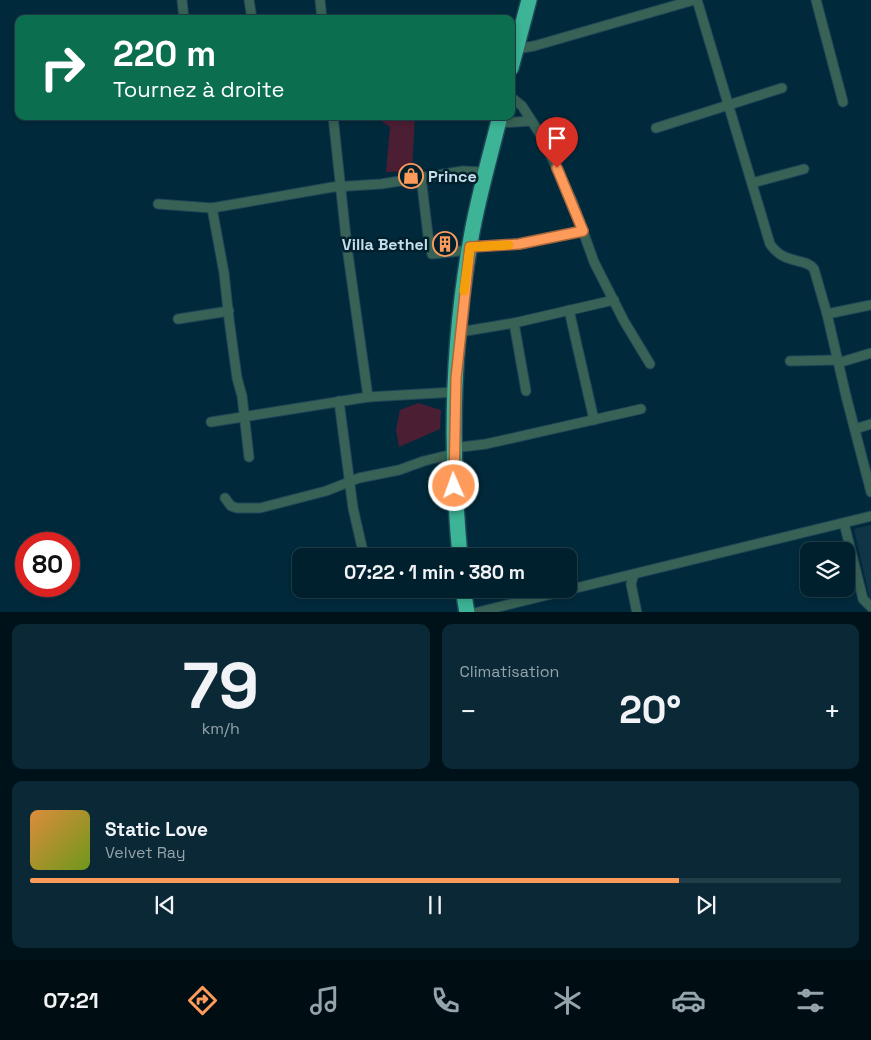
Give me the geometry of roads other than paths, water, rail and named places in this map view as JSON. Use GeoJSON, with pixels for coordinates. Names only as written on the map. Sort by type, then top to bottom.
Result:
{"type":"FeatureCollection","features":[{"type":"Feature","properties":{"kind":"highway"},"geometry":{"type":"LineString","coordinates":[[515,53],[530,0]]}},
{"type":"Feature","properties":{"kind":"highway"},"geometry":{"type":"LineString","coordinates":[[459,548],[453,451],[460,332],[469,248],[485,172],[499,120]]}},
{"type":"Feature","properties":{"kind":"highway"},"geometry":{"type":"LineString","coordinates":[[465,598],[467,612]]}},
{"type":"Feature","properties":{"kind":"street"},"geometry":{"type":"LineString","coordinates":[[182,0],[184,15]]}},
{"type":"Feature","properties":{"kind":"street"},"geometry":{"type":"LineString","coordinates":[[250,0],[252,15]]}},
{"type":"Feature","properties":{"kind":"street"},"geometry":{"type":"LineString","coordinates":[[320,0],[322,15]]}},
{"type":"Feature","properties":{"kind":"street"},"geometry":{"type":"LineString","coordinates":[[516,49],[534,46],[694,0],[729,106],[770,244],[784,258],[812,266],[827,314],[871,492]]}},
{"type":"Feature","properties":{"kind":"street"},"geometry":{"type":"LineString","coordinates":[[816,0],[843,102]]}},
{"type":"Feature","properties":{"kind":"street"},"geometry":{"type":"LineString","coordinates":[[656,128],[782,88]]}},
{"type":"Feature","properties":{"kind":"street"},"geometry":{"type":"LineString","coordinates":[[515,100],[522,106],[542,137],[559,173],[594,262],[650,364]]}},
{"type":"Feature","properties":{"kind":"street"},"geometry":{"type":"LineString","coordinates":[[333,120],[340,186],[368,397]]}},
{"type":"Feature","properties":{"kind":"street"},"geometry":{"type":"LineString","coordinates":[[499,120],[531,121]]}},
{"type":"Feature","properties":{"kind":"street"},"geometry":{"type":"LineString","coordinates":[[752,183],[804,169]]}},
{"type":"Feature","properties":{"kind":"street"},"geometry":{"type":"LineString","coordinates":[[158,204],[212,208],[340,186],[381,184],[421,176],[469,170],[485,172]]}},
{"type":"Feature","properties":{"kind":"street"},"geometry":{"type":"LineString","coordinates":[[421,176],[432,254],[469,248],[519,244],[583,231]]}},
{"type":"Feature","properties":{"kind":"street"},"geometry":{"type":"LineString","coordinates":[[212,208],[229,311],[249,458]]}},
{"type":"Feature","properties":{"kind":"street"},"geometry":{"type":"LineString","coordinates":[[460,332],[514,323],[614,300]]}},
{"type":"Feature","properties":{"kind":"street"},"geometry":{"type":"LineString","coordinates":[[827,314],[871,305]]}},
{"type":"Feature","properties":{"kind":"street"},"geometry":{"type":"LineString","coordinates":[[569,310],[594,420]]}},
{"type":"Feature","properties":{"kind":"street"},"geometry":{"type":"LineString","coordinates":[[178,319],[229,311]]}},
{"type":"Feature","properties":{"kind":"street"},"geometry":{"type":"LineString","coordinates":[[514,323],[526,391]]}},
{"type":"Feature","properties":{"kind":"street"},"geometry":{"type":"LineString","coordinates":[[790,361],[838,361],[871,354]]}},
{"type":"Feature","properties":{"kind":"street"},"geometry":{"type":"LineString","coordinates":[[210,422],[368,397],[455,392]]}},
{"type":"Feature","properties":{"kind":"street"},"geometry":{"type":"LineString","coordinates":[[339,402],[349,482],[362,548]]}},
{"type":"Feature","properties":{"kind":"street"},"geometry":{"type":"LineString","coordinates":[[225,498],[231,506],[253,509],[326,491],[349,482],[453,451],[641,409]]}},
{"type":"Feature","properties":{"kind":"street"},"geometry":{"type":"LineString","coordinates":[[856,429],[871,424]]}},
{"type":"Feature","properties":{"kind":"street"},"geometry":{"type":"LineString","coordinates":[[474,612],[871,516]]}},
{"type":"Feature","properties":{"kind":"street"},"geometry":{"type":"LineString","coordinates":[[844,523],[864,599],[871,607]]}},
{"type":"Feature","properties":{"kind":"street"},"geometry":{"type":"LineString","coordinates":[[634,574],[631,584],[637,612]]}},
{"type":"Feature","properties":{"kind":"place","name":"Prince"},"geometry":{"type":"Point","coordinates":[411,176]}},
{"type":"Feature","properties":{"kind":"place","name":"Villa Bethel"},"geometry":{"type":"Point","coordinates":[445,244]}}]}
